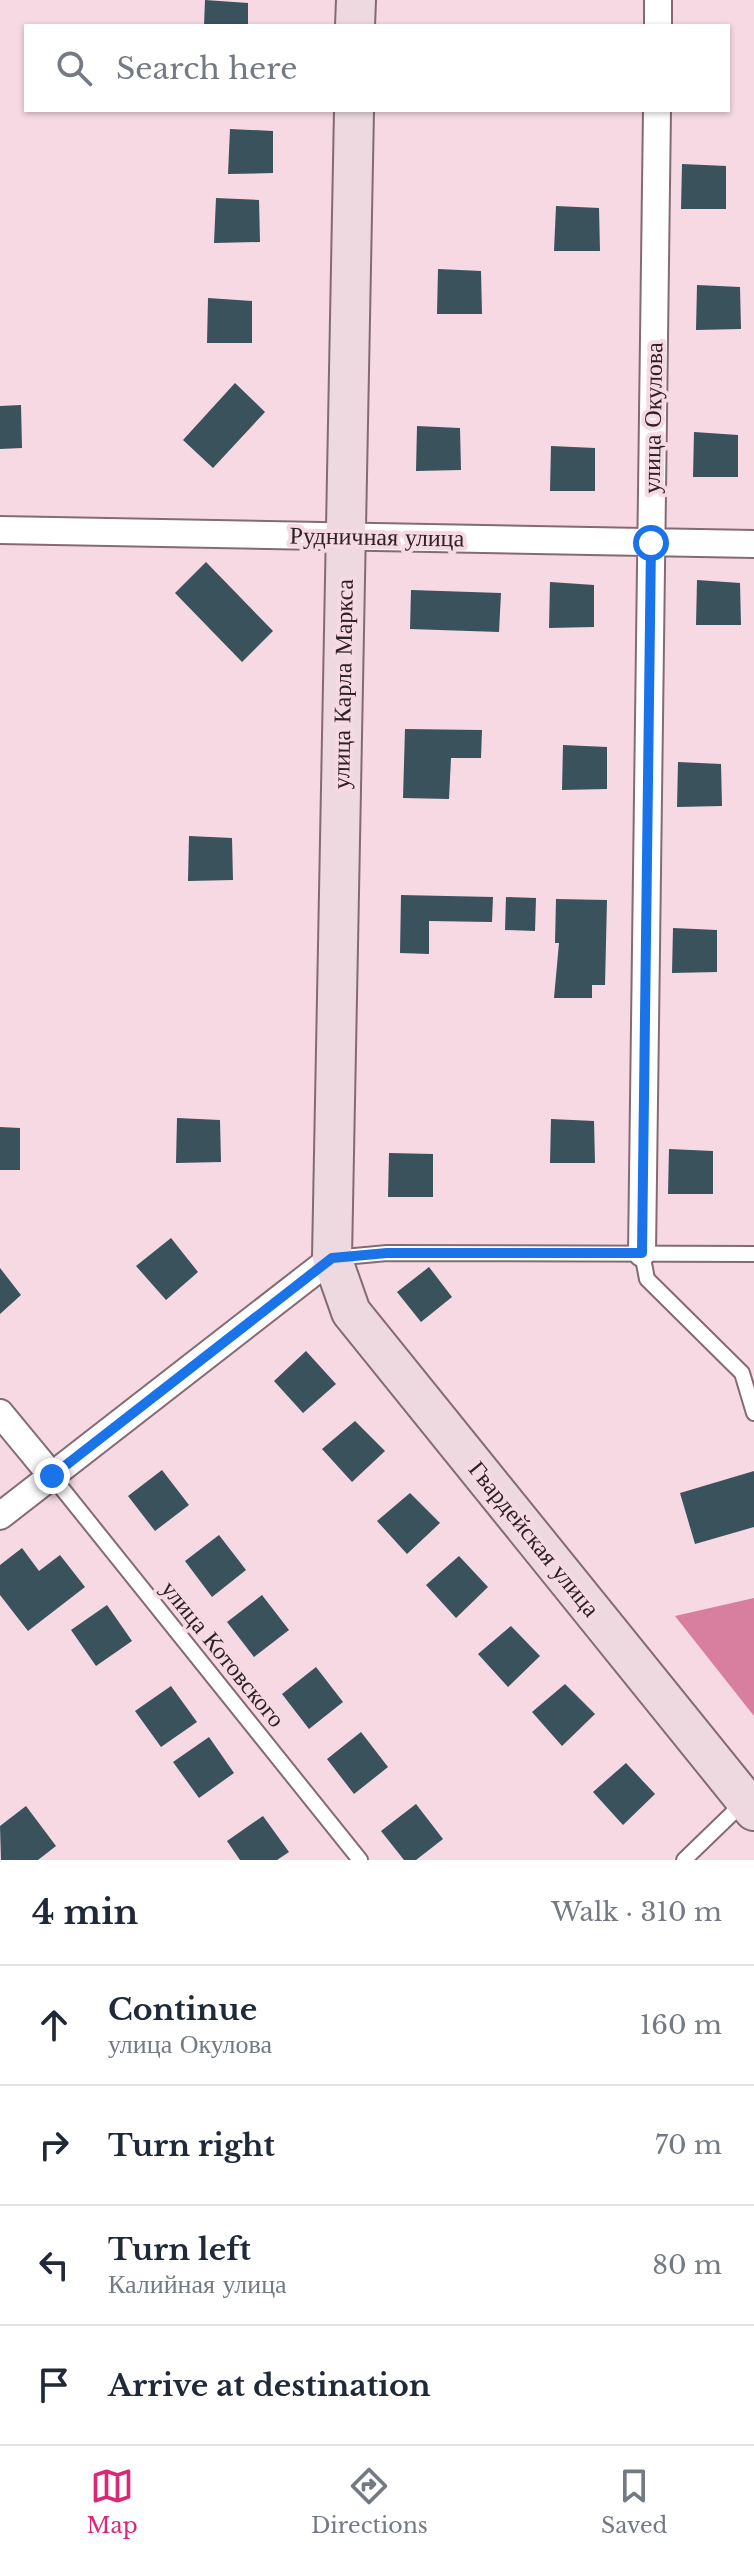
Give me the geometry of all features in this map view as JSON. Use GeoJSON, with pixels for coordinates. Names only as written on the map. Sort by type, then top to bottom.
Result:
{"type":"FeatureCollection","features":[{"type":"Feature","properties":{"kind":"main road"},"geometry":{"type":"LineString","coordinates":[[355,24],[356,0]]}},
{"type":"Feature","properties":{"kind":"main road","name":"улица Карла Маркса"},"geometry":{"type":"LineString","coordinates":[[332,1258],[354,112]]}},
{"type":"Feature","properties":{"kind":"main road","name":"Гвардейская улица"},"geometry":{"type":"LineString","coordinates":[[332,1258],[351,1312],[750,1806]]}},
{"type":"Feature","properties":{"kind":"street"},"geometry":{"type":"LineString","coordinates":[[658,0],[658,24]]}},
{"type":"Feature","properties":{"kind":"street","name":"улица Окулова"},"geometry":{"type":"LineString","coordinates":[[642,1253],[657,112]]}},
{"type":"Feature","properties":{"kind":"street","name":"Рудничная улица"},"geometry":{"type":"LineString","coordinates":[[0,530],[754,544]]}},
{"type":"Feature","properties":{"kind":"street"},"geometry":{"type":"LineString","coordinates":[[0,1516],[332,1258]]}},
{"type":"Feature","properties":{"kind":"street"},"geometry":{"type":"LineString","coordinates":[[0,1413],[52,1476]]}},
{"type":"Feature","properties":{"kind":"lane"},"geometry":{"type":"LineString","coordinates":[[332,1258],[387,1253],[754,1254]]}},
{"type":"Feature","properties":{"kind":"lane"},"geometry":{"type":"LineString","coordinates":[[642,1253],[647,1279],[742,1373],[754,1413]]}},
{"type":"Feature","properties":{"kind":"lane","name":"улица Котовского"},"geometry":{"type":"LineString","coordinates":[[52,1476],[360,1860]]}},
{"type":"Feature","properties":{"kind":"lane"},"geometry":{"type":"LineString","coordinates":[[684,1860],[750,1806]]}},
{"type":"Feature","properties":{"kind":"shaded area"},"geometry":{"type":"Polygon","coordinates":[[[754,1598],[754,1716],[675,1616],[754,1598]]]}},
{"type":"Feature","properties":{"kind":"building"},"geometry":{"type":"Polygon","coordinates":[[[205,0],[248,3],[248,24],[204,24],[205,0]]]}},
{"type":"Feature","properties":{"kind":"building"},"geometry":{"type":"Polygon","coordinates":[[[230,129],[273,131],[273,173],[228,174],[230,129]]]}},
{"type":"Feature","properties":{"kind":"building"},"geometry":{"type":"Polygon","coordinates":[[[682,164],[726,166],[726,209],[681,209],[682,164]]]}},
{"type":"Feature","properties":{"kind":"building"},"geometry":{"type":"Polygon","coordinates":[[[216,198],[259,200],[260,242],[214,243],[216,198]]]}},
{"type":"Feature","properties":{"kind":"building"},"geometry":{"type":"Polygon","coordinates":[[[556,206],[599,208],[600,251],[554,251],[556,206]]]}},
{"type":"Feature","properties":{"kind":"building"},"geometry":{"type":"Polygon","coordinates":[[[438,269],[481,271],[482,314],[437,314],[438,269]]]}},
{"type":"Feature","properties":{"kind":"building"},"geometry":{"type":"Polygon","coordinates":[[[697,285],[740,287],[741,329],[696,330],[697,285]]]}},
{"type":"Feature","properties":{"kind":"building"},"geometry":{"type":"Polygon","coordinates":[[[208,298],[252,301],[252,343],[207,343],[208,298]]]}},
{"type":"Feature","properties":{"kind":"building"},"geometry":{"type":"Polygon","coordinates":[[[235,383],[265,412],[213,468],[183,440],[235,383]]]}},
{"type":"Feature","properties":{"kind":"building"},"geometry":{"type":"Polygon","coordinates":[[[21,405],[22,448],[0,449],[0,406],[21,405]]]}},
{"type":"Feature","properties":{"kind":"building"},"geometry":{"type":"Polygon","coordinates":[[[417,426],[460,428],[461,470],[416,471],[417,426]]]}},
{"type":"Feature","properties":{"kind":"building"},"geometry":{"type":"Polygon","coordinates":[[[694,432],[738,435],[738,477],[693,477],[694,432]]]}},
{"type":"Feature","properties":{"kind":"building"},"geometry":{"type":"Polygon","coordinates":[[[551,446],[595,448],[595,491],[550,491],[551,446]]]}},
{"type":"Feature","properties":{"kind":"building"},"geometry":{"type":"Polygon","coordinates":[[[206,562],[273,631],[242,662],[175,593],[206,562]]]}},
{"type":"Feature","properties":{"kind":"building"},"geometry":{"type":"Polygon","coordinates":[[[697,580],[740,583],[741,625],[696,625],[697,580]]]}},
{"type":"Feature","properties":{"kind":"building"},"geometry":{"type":"Polygon","coordinates":[[[550,582],[594,585],[594,627],[549,628],[550,582]]]}},
{"type":"Feature","properties":{"kind":"building"},"geometry":{"type":"Polygon","coordinates":[[[411,590],[501,593],[499,632],[410,629],[411,590]]]}},
{"type":"Feature","properties":{"kind":"building"},"geometry":{"type":"Polygon","coordinates":[[[405,729],[482,730],[481,758],[451,758],[449,799],[403,798],[405,729]]]}},
{"type":"Feature","properties":{"kind":"building"},"geometry":{"type":"Polygon","coordinates":[[[563,745],[607,747],[607,789],[562,790],[563,745]]]}},
{"type":"Feature","properties":{"kind":"building"},"geometry":{"type":"Polygon","coordinates":[[[678,762],[721,764],[722,806],[677,807],[678,762]]]}},
{"type":"Feature","properties":{"kind":"building"},"geometry":{"type":"Polygon","coordinates":[[[189,836],[232,838],[233,880],[188,881],[189,836]]]}},
{"type":"Feature","properties":{"kind":"building"},"geometry":{"type":"Polygon","coordinates":[[[401,895],[493,897],[492,922],[429,921],[429,954],[400,953],[401,895]]]}},
{"type":"Feature","properties":{"kind":"building"},"geometry":{"type":"Polygon","coordinates":[[[506,897],[536,898],[535,931],[505,930],[506,897]]]}},
{"type":"Feature","properties":{"kind":"building"},"geometry":{"type":"Polygon","coordinates":[[[556,899],[607,900],[605,985],[592,985],[592,998],[554,998],[559,943],[555,943],[556,899]]]}},
{"type":"Feature","properties":{"kind":"building"},"geometry":{"type":"Polygon","coordinates":[[[673,928],[717,930],[717,972],[672,973],[673,928]]]}},
{"type":"Feature","properties":{"kind":"building"},"geometry":{"type":"Polygon","coordinates":[[[177,1118],[220,1120],[221,1162],[176,1163],[177,1118]]]}},
{"type":"Feature","properties":{"kind":"building"},"geometry":{"type":"Polygon","coordinates":[[[551,1119],[594,1121],[595,1163],[550,1163],[551,1119]]]}},
{"type":"Feature","properties":{"kind":"building"},"geometry":{"type":"Polygon","coordinates":[[[0,1127],[20,1128],[20,1170],[0,1170],[0,1127]]]}},
{"type":"Feature","properties":{"kind":"building"},"geometry":{"type":"Polygon","coordinates":[[[669,1149],[713,1151],[713,1194],[668,1194],[669,1149]]]}},
{"type":"Feature","properties":{"kind":"building"},"geometry":{"type":"Polygon","coordinates":[[[389,1153],[433,1154],[433,1197],[388,1197],[389,1153]]]}},
{"type":"Feature","properties":{"kind":"building"},"geometry":{"type":"Polygon","coordinates":[[[171,1238],[198,1272],[166,1300],[136,1266],[171,1238]]]}},
{"type":"Feature","properties":{"kind":"building"},"geometry":{"type":"Polygon","coordinates":[[[429,1267],[452,1297],[421,1322],[397,1292],[429,1267]]]}},
{"type":"Feature","properties":{"kind":"building"},"geometry":{"type":"Polygon","coordinates":[[[0,1268],[21,1295],[0,1314],[0,1268]]]}},
{"type":"Feature","properties":{"kind":"building"},"geometry":{"type":"Polygon","coordinates":[[[306,1351],[336,1384],[303,1413],[274,1381],[306,1351]]]}},
{"type":"Feature","properties":{"kind":"building"},"geometry":{"type":"Polygon","coordinates":[[[355,1421],[385,1451],[352,1482],[322,1449],[355,1421]]]}},
{"type":"Feature","properties":{"kind":"building"},"geometry":{"type":"Polygon","coordinates":[[[162,1470],[189,1505],[155,1531],[128,1496],[162,1470]]]}},
{"type":"Feature","properties":{"kind":"building"},"geometry":{"type":"Polygon","coordinates":[[[754,1471],[754,1527],[695,1544],[680,1493],[754,1471]]]}},
{"type":"Feature","properties":{"kind":"building"},"geometry":{"type":"Polygon","coordinates":[[[410,1493],[440,1523],[407,1554],[377,1521],[410,1493]]]}},
{"type":"Feature","properties":{"kind":"building"},"geometry":{"type":"Polygon","coordinates":[[[219,1535],[246,1570],[212,1597],[185,1561],[219,1535]]]}},
{"type":"Feature","properties":{"kind":"building"},"geometry":{"type":"Polygon","coordinates":[[[22,1548],[39,1571],[60,1555],[85,1587],[28,1631],[0,1595],[0,1565],[22,1548]]]}},
{"type":"Feature","properties":{"kind":"building"},"geometry":{"type":"Polygon","coordinates":[[[459,1556],[488,1587],[456,1618],[426,1585],[459,1556]]]}},
{"type":"Feature","properties":{"kind":"building"},"geometry":{"type":"Polygon","coordinates":[[[262,1595],[289,1630],[254,1657],[227,1622],[262,1595]]]}},
{"type":"Feature","properties":{"kind":"building"},"geometry":{"type":"Polygon","coordinates":[[[107,1605],[132,1641],[96,1666],[71,1630],[107,1605]]]}},
{"type":"Feature","properties":{"kind":"building"},"geometry":{"type":"Polygon","coordinates":[[[511,1626],[540,1656],[508,1687],[478,1654],[511,1626]]]}},
{"type":"Feature","properties":{"kind":"building"},"geometry":{"type":"Polygon","coordinates":[[[316,1667],[343,1702],[309,1729],[282,1694],[316,1667]]]}},
{"type":"Feature","properties":{"kind":"building"},"geometry":{"type":"Polygon","coordinates":[[[565,1684],[595,1714],[562,1746],[532,1712],[565,1684]]]}},
{"type":"Feature","properties":{"kind":"building"},"geometry":{"type":"Polygon","coordinates":[[[171,1686],[197,1722],[161,1747],[135,1711],[171,1686]]]}},
{"type":"Feature","properties":{"kind":"building"},"geometry":{"type":"Polygon","coordinates":[[[361,1732],[388,1767],[354,1794],[327,1759],[361,1732]]]}},
{"type":"Feature","properties":{"kind":"building"},"geometry":{"type":"Polygon","coordinates":[[[209,1737],[234,1773],[199,1798],[173,1762],[209,1737]]]}},
{"type":"Feature","properties":{"kind":"building"},"geometry":{"type":"Polygon","coordinates":[[[626,1763],[655,1794],[623,1825],[593,1792],[626,1763]]]}},
{"type":"Feature","properties":{"kind":"building"},"geometry":{"type":"Polygon","coordinates":[[[416,1804],[443,1839],[416,1860],[404,1860],[381,1831],[416,1804]]]}},
{"type":"Feature","properties":{"kind":"building"},"geometry":{"type":"Polygon","coordinates":[[[26,1806],[56,1846],[38,1860],[1,1860],[0,1826],[26,1806]]]}},
{"type":"Feature","properties":{"kind":"building"},"geometry":{"type":"Polygon","coordinates":[[[263,1816],[289,1852],[277,1860],[240,1860],[227,1841],[263,1816]]]}},
{"type":"Feature","properties":{"kind":"route"},"geometry":{"type":"LineString","coordinates":[[52,1476],[332,1258],[387,1253],[642,1253],[651,543]]}}]}
